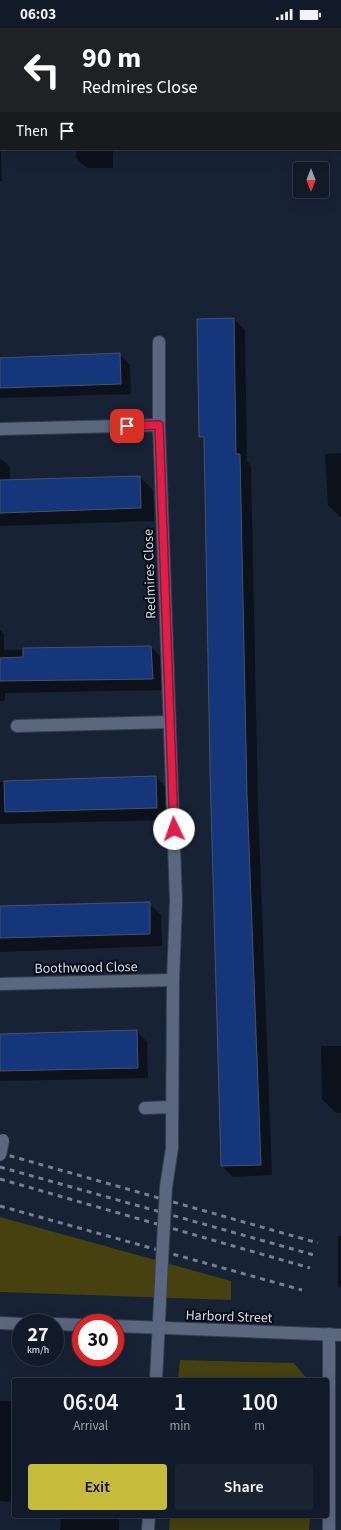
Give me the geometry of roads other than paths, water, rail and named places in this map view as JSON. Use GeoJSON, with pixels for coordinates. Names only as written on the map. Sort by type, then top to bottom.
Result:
{"type":"FeatureCollection","features":[{"type":"Feature","properties":{"kind":"street","name":"Redmires Close"},"geometry":{"type":"LineString","coordinates":[[159,342],[159,425],[176,901],[173,980]]}},
{"type":"Feature","properties":{"kind":"street"},"geometry":{"type":"LineString","coordinates":[[0,429],[159,425]]}},
{"type":"Feature","properties":{"kind":"street"},"geometry":{"type":"LineString","coordinates":[[17,726],[169,722]]}},
{"type":"Feature","properties":{"kind":"street"},"geometry":{"type":"LineString","coordinates":[[156,1378],[166,1188],[172,1148],[173,980]]}},
{"type":"Feature","properties":{"kind":"street","name":"Boothwood Close"},"geometry":{"type":"LineString","coordinates":[[0,984],[173,980]]}},
{"type":"Feature","properties":{"kind":"street"},"geometry":{"type":"LineString","coordinates":[[144,1108],[172,1107]]}},
{"type":"Feature","properties":{"kind":"street"},"geometry":{"type":"LineString","coordinates":[[0,1154],[3,1140]]}},
{"type":"Feature","properties":{"kind":"street"},"geometry":{"type":"LineString","coordinates":[[0,1323],[12,1324]]}},
{"type":"Feature","properties":{"kind":"street","name":"Harbord Street"},"geometry":{"type":"LineString","coordinates":[[124,1326],[335,1335]]}},
{"type":"Feature","properties":{"kind":"street"},"geometry":{"type":"LineString","coordinates":[[329,1530],[335,1335]]}},
{"type":"Feature","properties":{"kind":"street"},"geometry":{"type":"LineString","coordinates":[[148,1530],[149,1518]]}},
{"type":"Feature","properties":{"kind":"railway"},"geometry":{"type":"LineString","coordinates":[[0,1153],[318,1243]]}},
{"type":"Feature","properties":{"kind":"railway"},"geometry":{"type":"LineString","coordinates":[[0,1167],[314,1255]]}},
{"type":"Feature","properties":{"kind":"railway"},"geometry":{"type":"LineString","coordinates":[[0,1179],[310,1268]]}},
{"type":"Feature","properties":{"kind":"railway"},"geometry":{"type":"LineString","coordinates":[[0,1206],[302,1290]]}}]}
